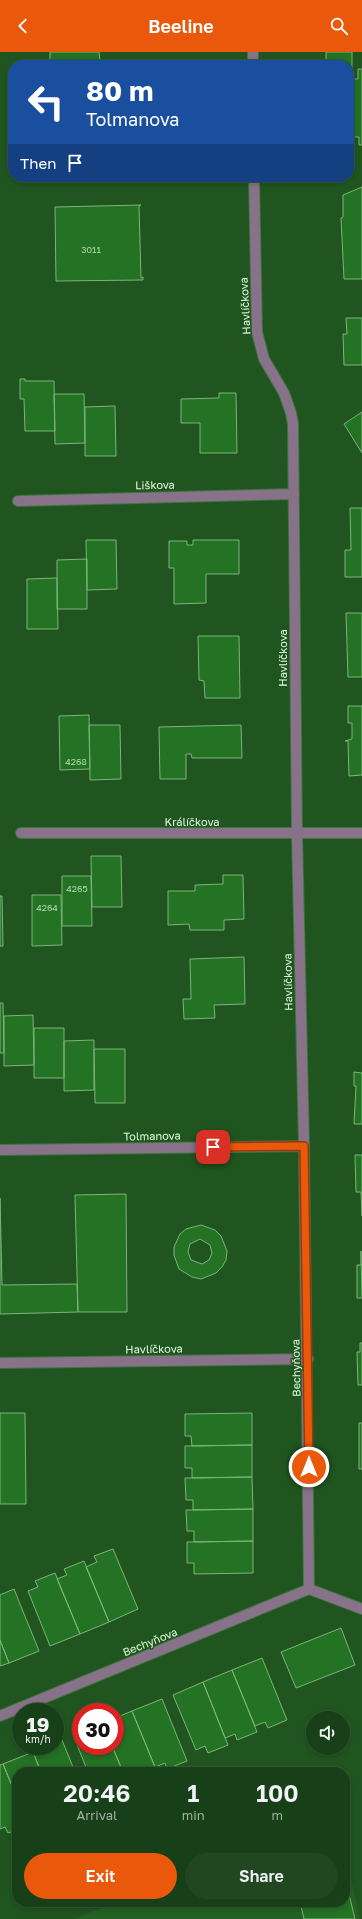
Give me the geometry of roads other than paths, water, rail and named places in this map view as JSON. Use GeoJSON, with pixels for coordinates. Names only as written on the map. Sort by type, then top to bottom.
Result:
{"type":"FeatureCollection","features":[{"type":"Feature","properties":{"kind":"street","name":"Havlíčkova"},"geometry":{"type":"LineString","coordinates":[[254,182],[257,332],[264,359],[284,393],[291,413],[294,494],[297,834],[304,1146]]}},
{"type":"Feature","properties":{"kind":"street","name":"Liškova"},"geometry":{"type":"LineString","coordinates":[[18,500],[294,494]]}},
{"type":"Feature","properties":{"kind":"street","name":"Králíčkova"},"geometry":{"type":"LineString","coordinates":[[21,833],[362,833]]}},
{"type":"Feature","properties":{"kind":"street","name":"Tolmanova"},"geometry":{"type":"LineString","coordinates":[[0,1150],[304,1146]]}},
{"type":"Feature","properties":{"kind":"street","name":"Bechyňova"},"geometry":{"type":"LineString","coordinates":[[0,1716],[310,1590],[304,1146]]}},
{"type":"Feature","properties":{"kind":"street","name":"Havlíčkova"},"geometry":{"type":"LineString","coordinates":[[0,1362],[308,1359]]}},
{"type":"Feature","properties":{"kind":"street"},"geometry":{"type":"LineString","coordinates":[[310,1590],[362,1610]]}}]}
